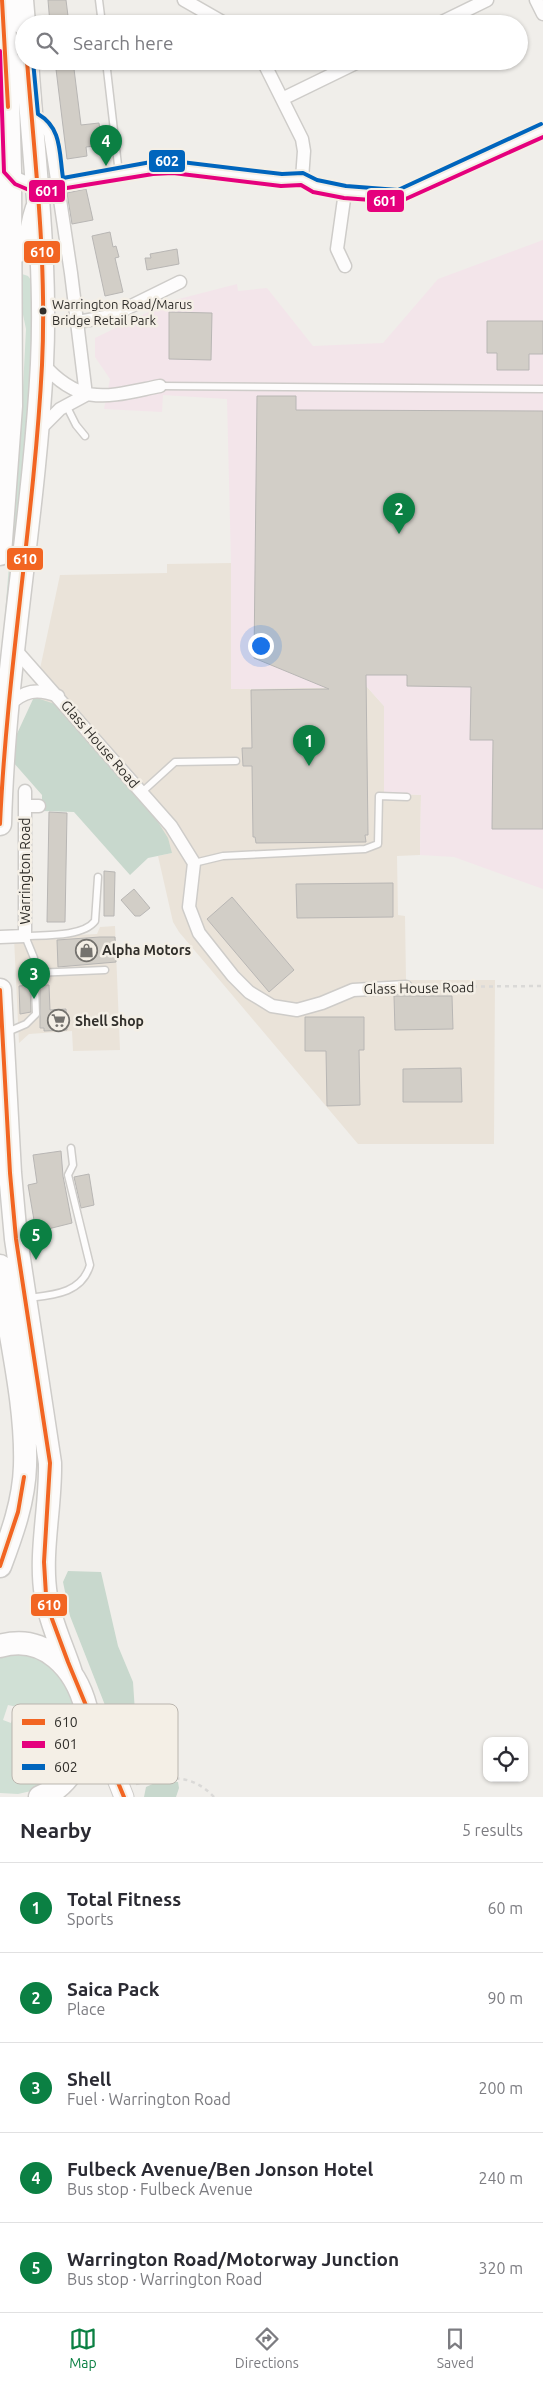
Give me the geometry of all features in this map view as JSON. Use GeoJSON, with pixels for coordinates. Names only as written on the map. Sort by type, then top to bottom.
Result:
{"type":"FeatureCollection","features":[{"type":"Feature","properties":{"kind":"highway"},"geometry":{"type":"LineString","coordinates":[[0,554],[11,406],[5,261],[10,171],[2,0]]}},
{"type":"Feature","properties":{"kind":"highway"},"geometry":{"type":"LineString","coordinates":[[22,0],[23,15]]}},
{"type":"Feature","properties":{"kind":"highway","name":"Warrington Road"},"geometry":{"type":"LineString","coordinates":[[0,824],[13,647],[37,432],[42,363],[42,295],[47,186],[32,118],[28,70]]}},
{"type":"Feature","properties":{"kind":"highway"},"geometry":{"type":"LineString","coordinates":[[0,990],[10,1173],[10,1300],[22,1416],[25,1468],[18,1512],[0,1566]]}},
{"type":"Feature","properties":{"kind":"highway"},"geometry":{"type":"LineString","coordinates":[[0,1266],[50,1463],[51,1490],[44,1564],[46,1595],[71,1673],[85,1704]]}},
{"type":"Feature","properties":{"kind":"highway"},"geometry":{"type":"LineString","coordinates":[[0,1646],[17,1644],[40,1648],[62,1661],[71,1673]]}},
{"type":"Feature","properties":{"kind":"highway"},"geometry":{"type":"LineString","coordinates":[[40,1797],[60,1784]]}},
{"type":"Feature","properties":{"kind":"street"},"geometry":{"type":"LineString","coordinates":[[184,0],[210,15]]}},
{"type":"Feature","properties":{"kind":"street"},"geometry":{"type":"LineString","coordinates":[[456,15],[487,0]]}},
{"type":"Feature","properties":{"kind":"street"},"geometry":{"type":"LineString","coordinates":[[536,0],[543,14]]}},
{"type":"Feature","properties":{"kind":"street"},"geometry":{"type":"LineString","coordinates":[[268,70],[302,139],[304,151],[302,179]]}},
{"type":"Feature","properties":{"kind":"street"},"geometry":{"type":"LineString","coordinates":[[282,99],[342,70]]}},
{"type":"Feature","properties":{"kind":"street"},"geometry":{"type":"LineString","coordinates":[[0,139],[7,84]]}},
{"type":"Feature","properties":{"kind":"street"},"geometry":{"type":"LineString","coordinates":[[10,171],[18,179],[47,186],[173,167],[282,180],[302,179],[315,186],[345,192],[399,196],[465,164],[543,130]]}},
{"type":"Feature","properties":{"kind":"street"},"geometry":{"type":"LineString","coordinates":[[5,261],[20,258],[26,248],[27,226],[47,186]]}},
{"type":"Feature","properties":{"kind":"street","name":"Warrington Road"},"geometry":{"type":"LineString","coordinates":[[47,186],[78,322],[86,395]]}},
{"type":"Feature","properties":{"kind":"street"},"geometry":{"type":"LineString","coordinates":[[345,192],[337,249],[345,266]]}},
{"type":"Feature","properties":{"kind":"street"},"geometry":{"type":"LineString","coordinates":[[5,261],[31,267],[37,274],[42,295]]}},
{"type":"Feature","properties":{"kind":"street"},"geometry":{"type":"LineString","coordinates":[[78,322],[111,316],[180,282]]}},
{"type":"Feature","properties":{"kind":"street"},"geometry":{"type":"LineString","coordinates":[[0,309],[0,337]]}},
{"type":"Feature","properties":{"kind":"street"},"geometry":{"type":"LineString","coordinates":[[42,363],[62,383],[86,395],[111,395],[160,386]]}},
{"type":"Feature","properties":{"kind":"street"},"geometry":{"type":"LineString","coordinates":[[0,366],[11,406]]}},
{"type":"Feature","properties":{"kind":"street"},"geometry":{"type":"LineString","coordinates":[[37,432],[49,418],[66,405],[86,395]]}},
{"type":"Feature","properties":{"kind":"street","name":"Glass House Road"},"geometry":{"type":"LineString","coordinates":[[13,647],[171,826],[194,864],[189,907],[199,934],[233,976],[260,1000],[284,1009],[297,1010],[322,1003],[353,990],[406,987]]}},
{"type":"Feature","properties":{"kind":"street","name":"Glass House Road"},"geometry":{"type":"LineString","coordinates":[[8,706],[18,696],[27,692],[45,691],[58,696]]}},
{"type":"Feature","properties":{"kind":"street","name":"Warrington Road"},"geometry":{"type":"LineString","coordinates":[[25,791],[25,936]]}},
{"type":"Feature","properties":{"kind":"street","name":"Warrington Road"},"geometry":{"type":"LineString","coordinates":[[25,806],[39,806]]}},
{"type":"Feature","properties":{"kind":"street"},"geometry":{"type":"LineString","coordinates":[[0,937],[25,936]]}},
{"type":"Feature","properties":{"kind":"lane"},"geometry":{"type":"LineString","coordinates":[[100,0],[101,15]]}},
{"type":"Feature","properties":{"kind":"lane"},"geometry":{"type":"LineString","coordinates":[[107,70],[119,174]]}},
{"type":"Feature","properties":{"kind":"lane"},"geometry":{"type":"LineString","coordinates":[[160,386],[543,389]]}},
{"type":"Feature","properties":{"kind":"lane"},"geometry":{"type":"LineString","coordinates":[[66,405],[76,425],[85,436]]}},
{"type":"Feature","properties":{"kind":"lane"},"geometry":{"type":"LineString","coordinates":[[142,792],[175,762],[236,762]]}},
{"type":"Feature","properties":{"kind":"lane"},"geometry":{"type":"LineString","coordinates":[[194,864],[223,856],[366,849],[378,844],[378,796],[407,797]]}},
{"type":"Feature","properties":{"kind":"lane"},"geometry":{"type":"LineString","coordinates":[[2,1035],[26,1024],[36,1014],[34,958],[25,936],[76,932],[92,926],[95,921],[98,877]]}},
{"type":"Feature","properties":{"kind":"lane"},"geometry":{"type":"LineString","coordinates":[[34,974],[105,970]]}},
{"type":"Feature","properties":{"kind":"lane"},"geometry":{"type":"LineString","coordinates":[[10,1300],[56,1296],[78,1285],[87,1276],[90,1266],[68,1175],[73,1165],[71,1148]]}},
{"type":"Feature","properties":{"kind":"path","name":"Glass House Road"},"geometry":{"type":"LineString","coordinates":[[406,987],[543,986]]}},
{"type":"Feature","properties":{"kind":"path"},"geometry":{"type":"LineString","coordinates":[[178,1778],[192,1780],[204,1787],[214,1797]]}},
{"type":"Feature","properties":{"kind":"path"},"geometry":{"type":"LineString","coordinates":[[122,1793],[144,1784]]}},
{"type":"Feature","properties":{"kind":"shaded area"},"geometry":{"type":"Polygon","coordinates":[[[543,240],[543,889],[454,857],[420,855],[421,795],[384,793],[384,706],[367,687],[231,689],[231,563],[227,399],[163,395],[162,412],[104,409],[110,379],[95,357],[95,338],[171,301],[237,284],[238,291],[267,288],[313,346],[383,343],[438,279],[543,240]]]}},
{"type":"Feature","properties":{"kind":"shaded area"},"geometry":{"type":"Polygon","coordinates":[[[231,563],[231,689],[367,687],[384,706],[384,793],[421,795],[420,855],[397,856],[398,915],[405,916],[406,980],[495,980],[494,1144],[358,1144],[179,932],[173,922],[158,856],[172,853],[34,697],[60,575],[167,573],[167,564],[231,563]]]}},
{"type":"Feature","properties":{"kind":"shaded area"},"geometry":{"type":"Polygon","coordinates":[[[115,926],[120,1050],[73,1051],[72,1031],[29,1034],[19,1043],[14,938],[97,934],[100,927],[115,926]]]}},
{"type":"Feature","properties":{"kind":"green space"},"geometry":{"type":"Polygon","coordinates":[[[22,274],[28,276],[34,284],[38,356],[0,675],[22,407],[26,329],[21,305],[22,274]]]}},
{"type":"Feature","properties":{"kind":"green space"},"geometry":{"type":"Polygon","coordinates":[[[34,697],[55,704],[74,723],[158,822],[168,838],[172,853],[148,858],[130,875],[74,812],[42,811],[42,795],[13,762],[15,738],[34,697]]]}},
{"type":"Feature","properties":{"kind":"green space"},"geometry":{"type":"Polygon","coordinates":[[[68,1571],[101,1572],[118,1646],[133,1682],[134,1704],[105,1704],[70,1616],[63,1582],[68,1571]]]}},
{"type":"Feature","properties":{"kind":"green space"},"geometry":{"type":"Polygon","coordinates":[[[0,1651],[38,1654],[68,1684],[74,1704],[8,1705],[3,1720],[11,1723],[12,1720],[12,1784],[45,1784],[40,1789],[18,1794],[0,1793],[0,1651]]]}},
{"type":"Feature","properties":{"kind":"green space"},"geometry":{"type":"Polygon","coordinates":[[[178,1782],[179,1788],[176,1797],[144,1797],[146,1787],[152,1784],[178,1784],[178,1782]]]}},
{"type":"Feature","properties":{"kind":"building"},"geometry":{"type":"Polygon","coordinates":[[[48,0],[66,0],[68,15],[49,15],[48,0]]]}},
{"type":"Feature","properties":{"kind":"building"},"geometry":{"type":"Polygon","coordinates":[[[56,70],[74,70],[81,125],[99,123],[102,145],[86,147],[87,156],[67,159],[56,70]]]}},
{"type":"Feature","properties":{"kind":"building"},"geometry":{"type":"Polygon","coordinates":[[[86,189],[93,220],[72,224],[67,193],[86,189]]]}},
{"type":"Feature","properties":{"kind":"building"},"geometry":{"type":"Polygon","coordinates":[[[110,232],[113,247],[116,246],[119,257],[115,258],[123,292],[105,296],[92,236],[110,232]]]}},
{"type":"Feature","properties":{"kind":"building"},"geometry":{"type":"Polygon","coordinates":[[[177,249],[179,264],[147,270],[145,258],[151,258],[150,254],[177,249]]]}},
{"type":"Feature","properties":{"kind":"building"},"geometry":{"type":"Polygon","coordinates":[[[169,312],[212,313],[211,360],[169,359],[169,312]]]}},
{"type":"Feature","properties":{"kind":"building"},"geometry":{"type":"Polygon","coordinates":[[[487,321],[543,321],[543,354],[529,354],[529,370],[497,370],[497,353],[487,353],[487,321]]]}},
{"type":"Feature","properties":{"kind":"building"},"geometry":{"type":"Polygon","coordinates":[[[257,396],[296,396],[296,410],[543,411],[543,829],[492,829],[493,740],[470,740],[471,687],[407,686],[407,675],[366,675],[368,835],[365,835],[366,842],[256,843],[255,837],[253,837],[252,766],[243,766],[242,748],[252,748],[251,690],[329,689],[254,658],[257,396]]]}},
{"type":"Feature","properties":{"kind":"building"},"geometry":{"type":"Polygon","coordinates":[[[49,812],[67,813],[65,922],[47,922],[49,812]]]}},
{"type":"Feature","properties":{"kind":"building"},"geometry":{"type":"Polygon","coordinates":[[[104,871],[115,872],[114,916],[104,916],[104,871]]]}},
{"type":"Feature","properties":{"kind":"building"},"geometry":{"type":"Polygon","coordinates":[[[393,883],[393,917],[297,918],[296,884],[393,883]]]}},
{"type":"Feature","properties":{"kind":"building"},"geometry":{"type":"Polygon","coordinates":[[[134,889],[150,908],[140,916],[135,916],[121,900],[134,889]]]}},
{"type":"Feature","properties":{"kind":"building"},"geometry":{"type":"Polygon","coordinates":[[[232,897],[294,970],[269,992],[207,919],[232,897]]]}},
{"type":"Feature","properties":{"kind":"building","name":"Alpha Motors"},"geometry":{"type":"Polygon","coordinates":[[[115,937],[116,962],[58,967],[57,940],[115,937]]]}},
{"type":"Feature","properties":{"kind":"building"},"geometry":{"type":"Polygon","coordinates":[[[30,985],[31,1012],[20,1014],[19,986],[30,985]]]}},
{"type":"Feature","properties":{"kind":"building"},"geometry":{"type":"Polygon","coordinates":[[[40,985],[49,985],[50,1010],[66,1009],[67,1030],[44,1031],[44,1028],[40,1028],[40,985]]]}},
{"type":"Feature","properties":{"kind":"building"},"geometry":{"type":"Polygon","coordinates":[[[394,996],[452,996],[453,1029],[395,1030],[394,996]]]}},
{"type":"Feature","properties":{"kind":"building"},"geometry":{"type":"Polygon","coordinates":[[[305,1017],[364,1017],[364,1050],[359,1050],[360,1105],[327,1106],[326,1051],[305,1051],[305,1017]]]}},
{"type":"Feature","properties":{"kind":"building"},"geometry":{"type":"Polygon","coordinates":[[[461,1068],[462,1102],[403,1102],[403,1069],[461,1068]]]}},
{"type":"Feature","properties":{"kind":"building"},"geometry":{"type":"Polygon","coordinates":[[[61,1151],[63,1176],[72,1223],[36,1232],[28,1185],[37,1183],[33,1155],[61,1151]]]}},
{"type":"Feature","properties":{"kind":"building"},"geometry":{"type":"Polygon","coordinates":[[[89,1174],[94,1205],[81,1208],[74,1177],[89,1174]]]}},
{"type":"Feature","properties":{"kind":"transit line","name":"610"},"geometry":{"type":"LineString","coordinates":[[2,0],[8,107]]}},
{"type":"Feature","properties":{"kind":"transit line","name":"601"},"geometry":{"type":"LineString","coordinates":[[0,51],[4,172],[15,184],[36,193],[153,174],[173,173],[281,186],[301,185],[313,192],[344,198],[399,202],[543,137]]}},
{"type":"Feature","properties":{"kind":"transit line","name":"610"},"geometry":{"type":"LineString","coordinates":[[0,824],[8,709],[33,480],[42,365],[42,251],[28,70]]}},
{"type":"Feature","properties":{"kind":"transit line","name":"602"},"geometry":{"type":"LineString","coordinates":[[34,70],[38,114],[46,120],[55,134],[60,150],[63,178],[151,162],[173,161],[282,174],[303,173],[317,180],[346,186],[398,190],[541,124]]}},
{"type":"Feature","properties":{"kind":"transit line","name":"610"},"geometry":{"type":"LineString","coordinates":[[0,990],[10,1173],[16,1239],[50,1463],[44,1562],[46,1595],[52,1619],[85,1704]]}},
{"type":"Feature","properties":{"kind":"transit line","name":"610"},"geometry":{"type":"LineString","coordinates":[[0,1566],[18,1512],[24,1477]]}},
{"type":"Feature","properties":{"kind":"transit line","name":"610"},"geometry":{"type":"LineString","coordinates":[[119,1784],[124,1797]]}},
{"type":"Feature","properties":{"kind":"place","name":"Fulbeck Avenue/Ben Jonson Hotel"},"geometry":{"type":"Point","coordinates":[106,166]}},
{"type":"Feature","properties":{"kind":"place","name":"Warrington Road/Marus Bridge Retail Park"},"geometry":{"type":"Point","coordinates":[43,311]}},
{"type":"Feature","properties":{"kind":"place","name":"Saica Pack"},"geometry":{"type":"Point","coordinates":[399,534]}},
{"type":"Feature","properties":{"kind":"place","name":"Total Fitness"},"geometry":{"type":"Point","coordinates":[309,766]}},
{"type":"Feature","properties":{"kind":"place","name":"Alpha Motors"},"geometry":{"type":"Point","coordinates":[86,950]}},
{"type":"Feature","properties":{"kind":"place","name":"Shell"},"geometry":{"type":"Point","coordinates":[34,999]}},
{"type":"Feature","properties":{"kind":"place","name":"Shell Shop"},"geometry":{"type":"Point","coordinates":[59,1021]}},
{"type":"Feature","properties":{"kind":"place","name":"Warrington Road/Motorway Junction"},"geometry":{"type":"Point","coordinates":[36,1260]}}]}
